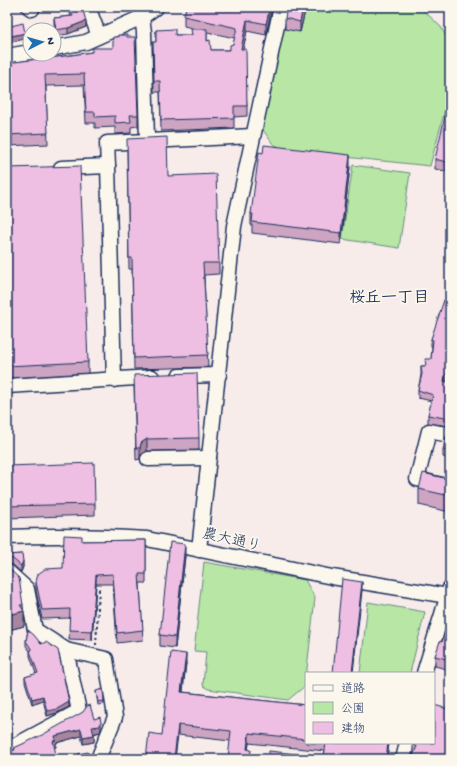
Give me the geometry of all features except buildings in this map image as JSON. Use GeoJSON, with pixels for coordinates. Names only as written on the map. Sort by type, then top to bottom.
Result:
{"type":"FeatureCollection","features":[{"type":"Feature","properties":{"kind":"street"},"geometry":{"type":"LineString","coordinates":[[88,7],[99,36]]}},
{"type":"Feature","properties":{"kind":"street"},"geometry":{"type":"LineString","coordinates":[[62,46],[86,42],[142,17],[156,7]]}},
{"type":"Feature","properties":{"kind":"street"},"geometry":{"type":"LineString","coordinates":[[199,550],[234,226],[281,7]]}},
{"type":"Feature","properties":{"kind":"street"},"geometry":{"type":"LineString","coordinates":[[142,17],[144,32],[147,140]]}},
{"type":"Feature","properties":{"kind":"street"},"geometry":{"type":"LineString","coordinates":[[7,56],[22,53]]}},
{"type":"Feature","properties":{"kind":"street"},"geometry":{"type":"LineString","coordinates":[[114,380],[107,143],[253,136]]}},
{"type":"Feature","properties":{"kind":"street"},"geometry":{"type":"LineString","coordinates":[[46,169],[108,166]]}},
{"type":"Feature","properties":{"kind":"street"},"geometry":{"type":"LineString","coordinates":[[7,386],[219,374]]}},
{"type":"Feature","properties":{"kind":"street"},"geometry":{"type":"LineString","coordinates":[[450,435],[429,431],[417,479],[450,487]]}},
{"type":"Feature","properties":{"kind":"street"},"geometry":{"type":"LineString","coordinates":[[148,459],[209,458]]}},
{"type":"Feature","properties":{"kind":"street","name":"農大通り"},"geometry":{"type":"LineString","coordinates":[[7,537],[29,536],[148,539],[332,577],[449,591]]}},
{"type":"Feature","properties":{"kind":"street"},"geometry":{"type":"LineString","coordinates":[[7,571],[27,589],[35,630],[66,650],[106,659],[115,717],[98,759]]}},
{"type":"Feature","properties":{"kind":"street"},"geometry":{"type":"LineString","coordinates":[[424,672],[449,591]]}},
{"type":"Feature","properties":{"kind":"street"},"geometry":{"type":"LineString","coordinates":[[7,749],[16,746],[79,711],[66,650]]}},
{"type":"Feature","properties":{"kind":"path"},"geometry":{"type":"LineString","coordinates":[[87,588],[99,589],[95,657]]}},
{"type":"Feature","properties":{"kind":"green space"},"geometry":{"type":"Polygon","coordinates":[[[287,7],[420,7],[441,27],[450,47],[450,91],[430,166],[288,151],[273,144],[263,130],[263,115],[287,7]]]}},
{"type":"Feature","properties":{"kind":"green space"},"geometry":{"type":"Polygon","coordinates":[[[353,165],[410,173],[399,248],[342,239],[353,165]]]}},
{"type":"Feature","properties":{"kind":"green space"},"geometry":{"type":"Polygon","coordinates":[[[204,562],[305,580],[315,598],[307,672],[305,672],[305,686],[288,700],[208,689],[203,685],[206,652],[194,651],[204,562]]]}},
{"type":"Feature","properties":{"kind":"green space"},"geometry":{"type":"Polygon","coordinates":[[[368,602],[425,612],[410,672],[360,672],[368,602]]]}},
{"type":"Feature","properties":{"kind":"district","name":"桜丘一丁目"},"geometry":{"type":"Point","coordinates":[389,296]}}]}
